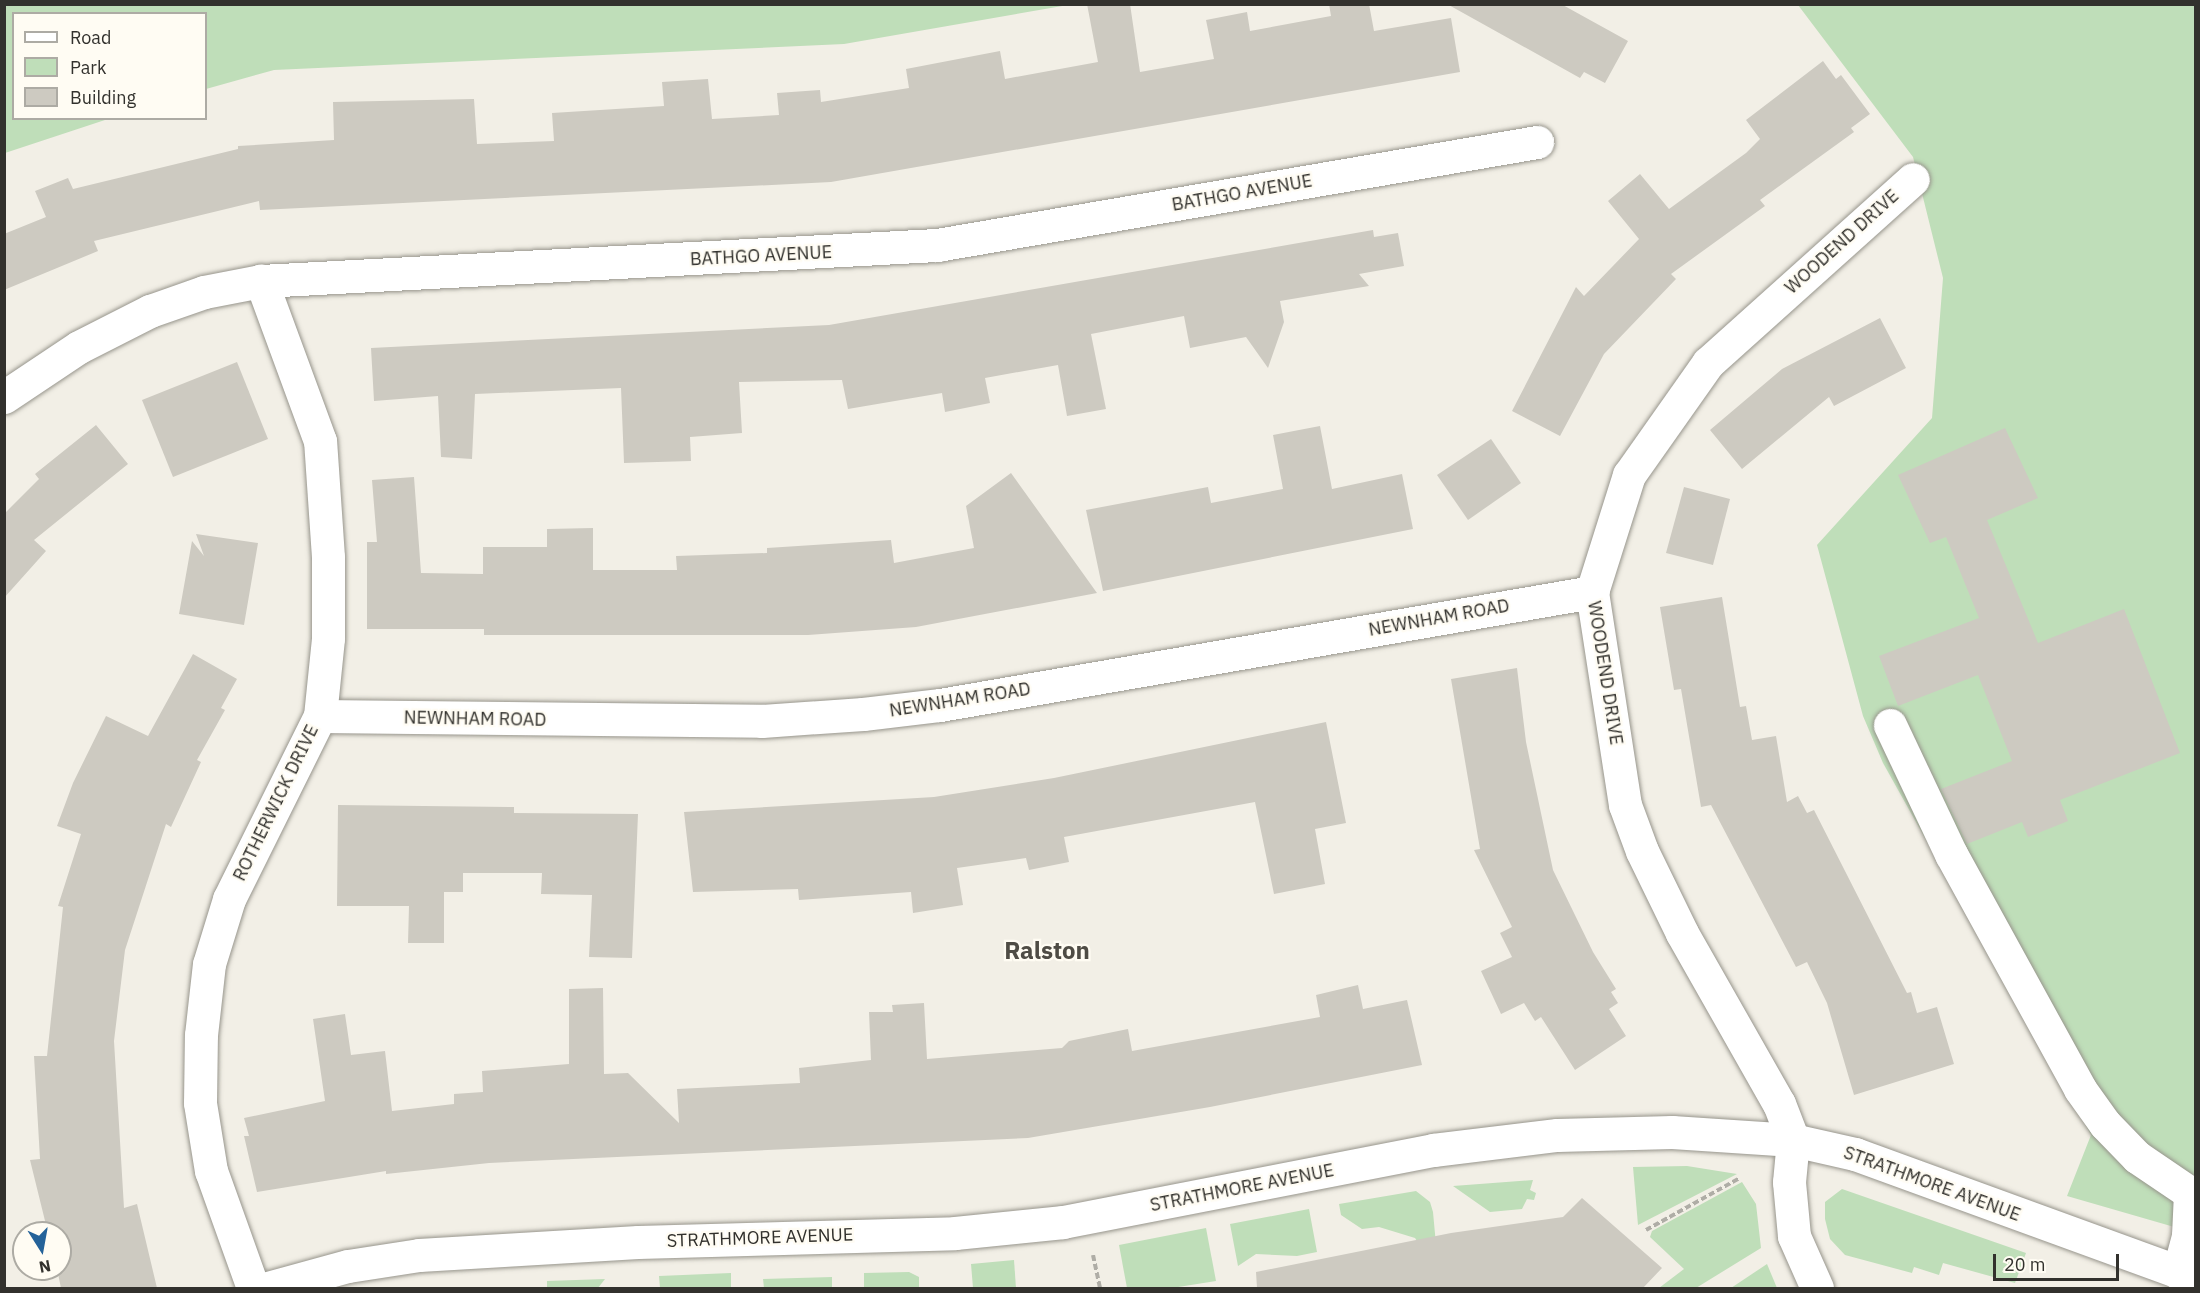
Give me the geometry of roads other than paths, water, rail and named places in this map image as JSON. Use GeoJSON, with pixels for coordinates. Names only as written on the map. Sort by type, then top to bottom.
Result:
{"type":"FeatureCollection","features":[{"type":"Feature","properties":{"kind":"street","name":"BATHGO AVENUE"},"geometry":{"type":"LineString","coordinates":[[4,397],[79,347],[150,311],[204,292],[261,281],[937,245],[1537,141]]}},
{"type":"Feature","properties":{"kind":"street","name":"WOODEND DRIVE"},"geometry":{"type":"LineString","coordinates":[[1792,1140],[1779,1104],[1682,933],[1635,832],[1625,805],[1592,592],[1629,475],[1708,363],[1913,179]]}},
{"type":"Feature","properties":{"kind":"street","name":"ROTHERWICK DRIVE"},"geometry":{"type":"LineString","coordinates":[[253,1288],[211,1171],[200,1103],[201,1035],[209,964],[229,899],[320,716],[328,638],[328,557],[320,441],[261,281]]}},
{"type":"Feature","properties":{"kind":"street","name":"NEWNHAM ROAD"},"geometry":{"type":"LineString","coordinates":[[320,716],[762,721],[862,714],[940,705],[1592,592]]}},
{"type":"Feature","properties":{"kind":"street"},"geometry":{"type":"LineString","coordinates":[[1890,725],[1977,901],[2080,1089],[2105,1124],[2137,1157],[2190,1193],[2187,1275]]}},
{"type":"Feature","properties":{"kind":"street","name":"STRATHMORE AVENUE"},"geometry":{"type":"LineString","coordinates":[[268,1288],[348,1266],[419,1255],[638,1242],[955,1233],[1063,1222],[1433,1150],[1546,1136],[1672,1132],[1792,1140],[1855,1154],[2187,1275]]}},
{"type":"Feature","properties":{"kind":"street"},"geometry":{"type":"LineString","coordinates":[[1792,1140],[1790,1182],[1794,1236],[1817,1288]]}},
{"type":"Feature","properties":{"kind":"district","name":"Ralston"},"geometry":{"type":"Point","coordinates":[1047,951]}}]}
